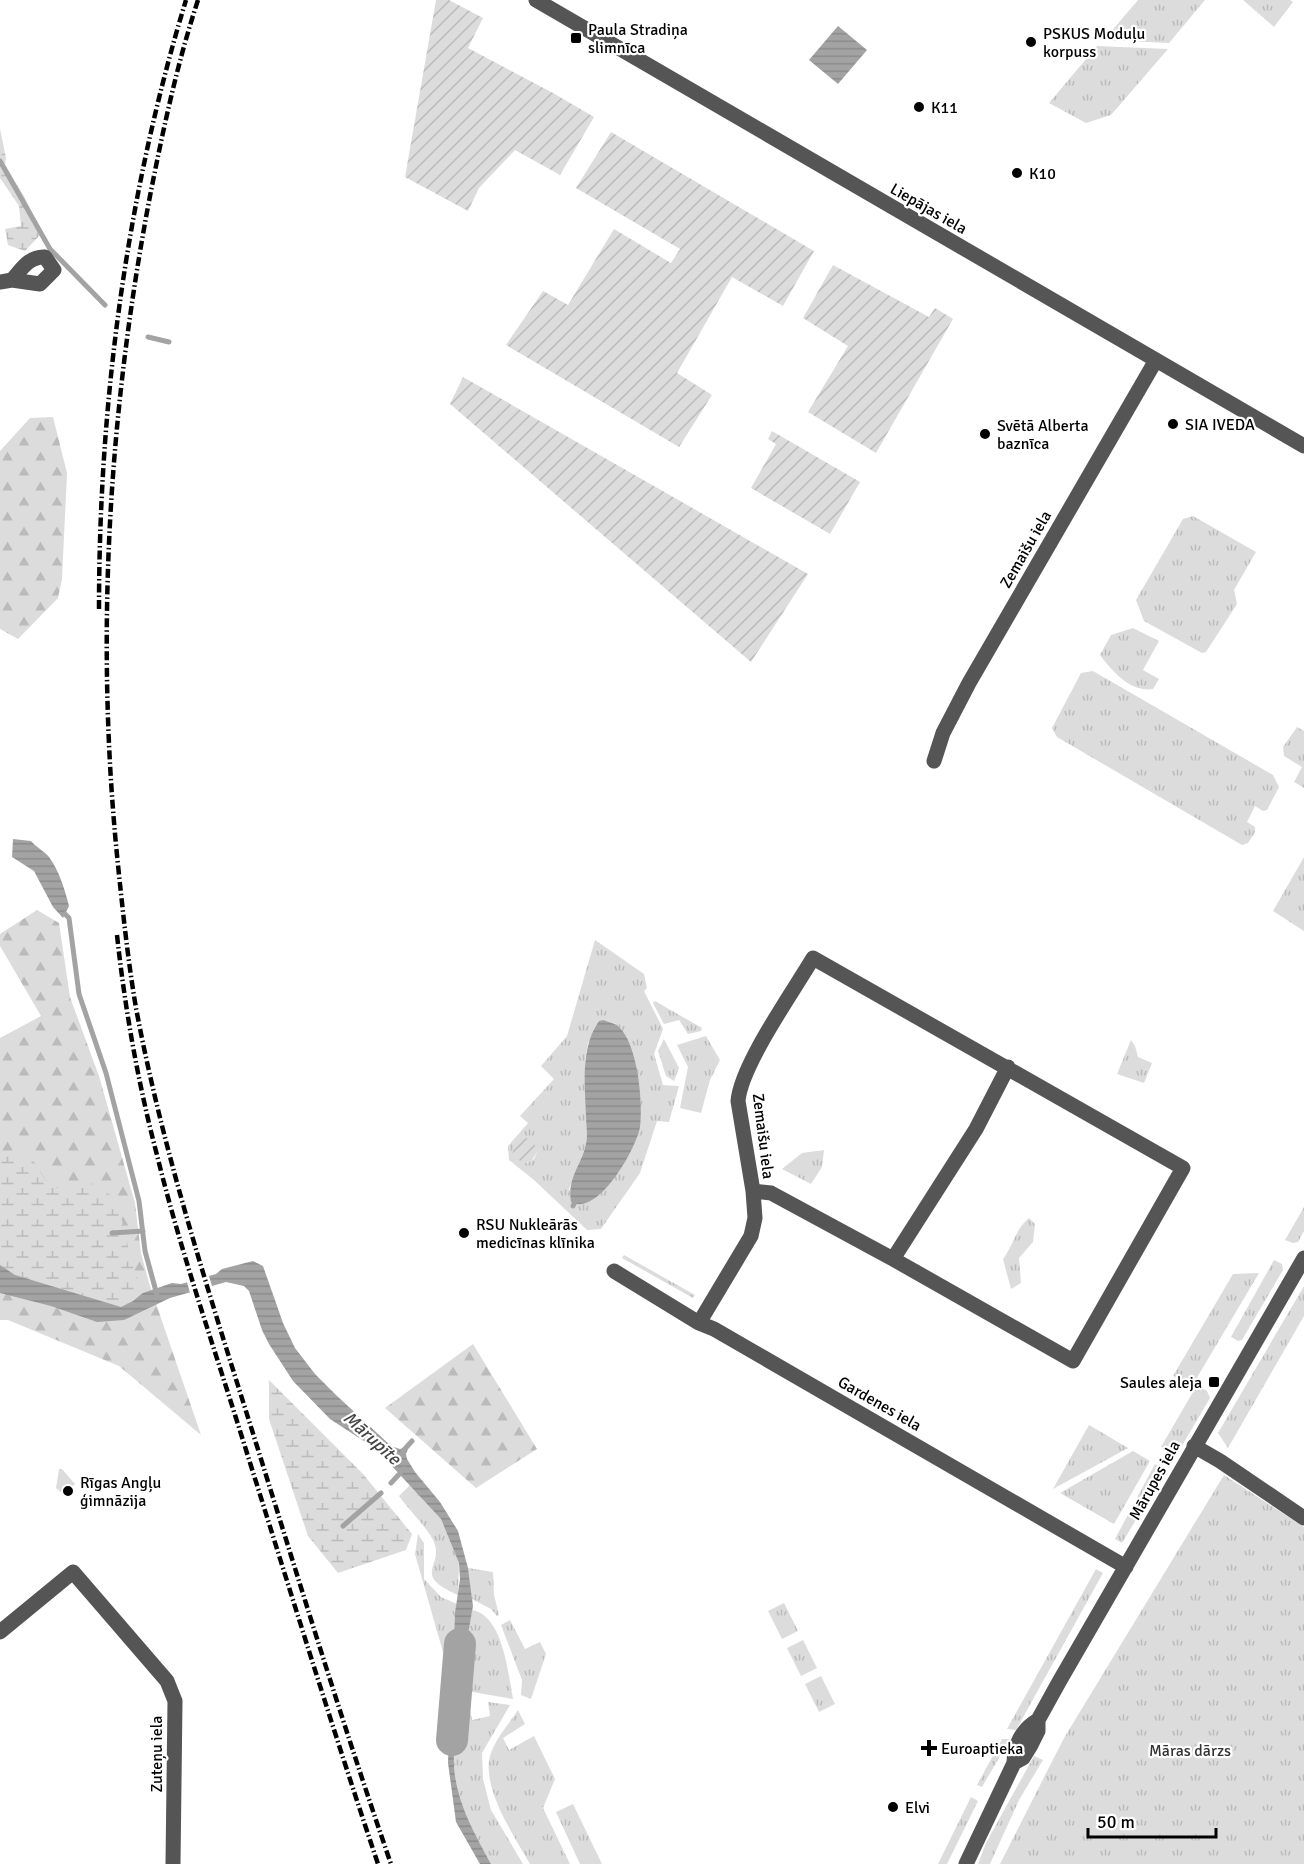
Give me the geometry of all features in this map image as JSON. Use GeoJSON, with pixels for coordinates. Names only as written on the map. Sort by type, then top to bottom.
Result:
{"type":"FeatureCollection","features":[{"type":"Feature","properties":{"kind":"street","name":"Liepājas iela"},"geometry":{"type":"LineString","coordinates":[[536,0],[1304,446]]}},
{"type":"Feature","properties":{"kind":"street","name":"Zemaišu iela"},"geometry":{"type":"LineString","coordinates":[[934,761],[943,733],[969,683],[1156,360]]}},
{"type":"Feature","properties":{"kind":"street","name":"Zemaišu iela"},"geometry":{"type":"LineString","coordinates":[[699,1323],[751,1236],[755,1218],[753,1191],[738,1101],[739,1089],[764,1040],[813,957],[1008,1067]]}},
{"type":"Feature","properties":{"kind":"street"},"geometry":{"type":"LineString","coordinates":[[753,1191],[771,1193],[1073,1361],[1183,1168],[1008,1067],[976,1129],[893,1259]]}},
{"type":"Feature","properties":{"kind":"street","name":"Mārupes iela"},"geometry":{"type":"LineString","coordinates":[[966,1864],[1014,1763],[1023,1758],[1031,1745],[1038,1731],[1038,1720],[1304,1258]]}},
{"type":"Feature","properties":{"kind":"street","name":"Gardenes iela"},"geometry":{"type":"LineString","coordinates":[[614,1271],[699,1323],[714,1329],[1126,1567]]}},
{"type":"Feature","properties":{"kind":"street"},"geometry":{"type":"LineString","coordinates":[[1194,1446],[1304,1518]]}},
{"type":"Feature","properties":{"kind":"street","name":"Zuteņu iela"},"geometry":{"type":"LineString","coordinates":[[0,1632],[73,1572],[167,1681],[175,1701],[173,1864]]}},
{"type":"Feature","properties":{"kind":"green space"},"geometry":{"type":"Polygon","coordinates":[[[436,0],[449,0],[483,18],[468,48],[594,117],[560,175],[515,150],[479,188],[468,211],[405,177],[436,0]]]}},
{"type":"Feature","properties":{"kind":"green space"},"geometry":{"type":"Polygon","coordinates":[[[1138,0],[1205,0],[1169,43],[1104,40],[1138,0]]]}},
{"type":"Feature","properties":{"kind":"green space"},"geometry":{"type":"Polygon","coordinates":[[[1243,0],[1290,0],[1293,2],[1274,27],[1243,0]]]}},
{"type":"Feature","properties":{"kind":"green space"},"geometry":{"type":"Polygon","coordinates":[[[1097,46],[1168,49],[1111,115],[1086,123],[1049,103],[1097,46]]]}},
{"type":"Feature","properties":{"kind":"green space"},"geometry":{"type":"Polygon","coordinates":[[[0,129],[6,158],[5,165],[24,196],[42,233],[25,251],[8,245],[5,229],[21,226],[19,206],[0,178],[0,129]]]}},
{"type":"Feature","properties":{"kind":"green space"},"geometry":{"type":"Polygon","coordinates":[[[611,132],[814,251],[783,306],[732,277],[677,373],[712,395],[679,447],[506,345],[543,291],[568,305],[614,229],[671,263],[680,249],[576,188],[611,132]]]}},
{"type":"Feature","properties":{"kind":"green space"},"geometry":{"type":"Polygon","coordinates":[[[833,265],[929,317],[935,308],[953,319],[876,453],[808,412],[848,346],[803,318],[833,265]]]}},
{"type":"Feature","properties":{"kind":"green space"},"geometry":{"type":"Polygon","coordinates":[[[463,377],[808,574],[751,662],[450,404],[463,377]]]}},
{"type":"Feature","properties":{"kind":"green space"},"geometry":{"type":"Polygon","coordinates":[[[53,417],[67,473],[62,579],[58,598],[18,639],[0,629],[0,451],[30,418],[53,417]]]}},
{"type":"Feature","properties":{"kind":"green space"},"geometry":{"type":"Polygon","coordinates":[[[772,431],[860,482],[830,534],[751,488],[776,444],[768,439],[772,431]]]}},
{"type":"Feature","properties":{"kind":"green space"},"geometry":{"type":"Polygon","coordinates":[[[1193,516],[1256,552],[1234,590],[1237,604],[1206,652],[1202,653],[1144,621],[1136,600],[1183,519],[1193,516]]]}},
{"type":"Feature","properties":{"kind":"green space"},"geometry":{"type":"Polygon","coordinates":[[[1133,628],[1159,641],[1143,670],[1159,679],[1153,689],[1137,688],[1130,684],[1116,674],[1100,655],[1111,635],[1133,628]]]}},
{"type":"Feature","properties":{"kind":"green space"},"geometry":{"type":"Polygon","coordinates":[[[1093,671],[1273,775],[1279,787],[1267,810],[1263,811],[1255,806],[1247,822],[1255,827],[1255,832],[1248,843],[1242,845],[1057,737],[1052,728],[1081,673],[1093,671]]]}},
{"type":"Feature","properties":{"kind":"green space"},"geometry":{"type":"Polygon","coordinates":[[[1297,727],[1304,731],[1304,788],[1294,782],[1302,767],[1284,756],[1283,747],[1297,727]]]}},
{"type":"Feature","properties":{"kind":"green space"},"geometry":{"type":"Polygon","coordinates":[[[1304,857],[1304,931],[1273,911],[1304,857]]]}},
{"type":"Feature","properties":{"kind":"green space"},"geometry":{"type":"Polygon","coordinates":[[[37,910],[59,923],[70,997],[99,1076],[135,1203],[141,1253],[149,1283],[201,1435],[119,1366],[8,1320],[0,1320],[0,1038],[41,1016],[0,946],[0,934],[37,910]]]}},
{"type":"Feature","properties":{"kind":"green space"},"geometry":{"type":"Polygon","coordinates":[[[595,940],[644,974],[647,988],[644,991],[663,1029],[654,1054],[663,1085],[679,1086],[669,1122],[657,1121],[640,1173],[601,1229],[587,1230],[534,1180],[509,1160],[508,1146],[528,1123],[520,1116],[554,1079],[541,1066],[567,1036],[595,940]],[[604,1020],[595,1027],[588,1043],[585,1061],[587,1143],[569,1189],[576,1205],[616,1024],[604,1020]],[[525,1138],[512,1152],[527,1163],[534,1159],[537,1152],[525,1138]]]}},
{"type":"Feature","properties":{"kind":"green space"},"geometry":{"type":"Polygon","coordinates":[[[655,1001],[702,1028],[701,1031],[688,1034],[679,1020],[664,1024],[653,1003],[655,1001]]]}},
{"type":"Feature","properties":{"kind":"green space"},"geometry":{"type":"Polygon","coordinates":[[[706,1036],[720,1060],[710,1080],[701,1113],[680,1108],[688,1067],[677,1045],[706,1036]]]}},
{"type":"Feature","properties":{"kind":"green space"},"geometry":{"type":"Polygon","coordinates":[[[664,1039],[679,1068],[674,1081],[666,1076],[658,1051],[664,1039]]]}},
{"type":"Feature","properties":{"kind":"green space"},"geometry":{"type":"Polygon","coordinates":[[[1131,1040],[1138,1057],[1152,1063],[1144,1083],[1117,1074],[1131,1040]]]}},
{"type":"Feature","properties":{"kind":"green space"},"geometry":{"type":"Polygon","coordinates":[[[525,1138],[533,1140],[537,1152],[531,1162],[523,1163],[513,1156],[513,1149],[516,1142],[525,1138]]]}},
{"type":"Feature","properties":{"kind":"green space"},"geometry":{"type":"Polygon","coordinates":[[[824,1150],[822,1167],[811,1184],[782,1169],[802,1153],[824,1150]]]}},
{"type":"Feature","properties":{"kind":"green space"},"geometry":{"type":"Polygon","coordinates":[[[30,1155],[47,1183],[66,1192],[88,1181],[117,1199],[132,1264],[143,1293],[133,1301],[121,1307],[15,1275],[0,1265],[0,1157],[30,1155]]]}},
{"type":"Feature","properties":{"kind":"green space"},"geometry":{"type":"Polygon","coordinates":[[[1304,1207],[1304,1231],[1298,1242],[1285,1240],[1304,1207]]]}},
{"type":"Feature","properties":{"kind":"green space"},"geometry":{"type":"Polygon","coordinates":[[[1029,1218],[1035,1224],[1033,1242],[1019,1258],[1021,1283],[1011,1289],[1003,1259],[1021,1227],[1029,1218]]]}},
{"type":"Feature","properties":{"kind":"green space"},"geometry":{"type":"Polygon","coordinates":[[[624,1255],[695,1295],[693,1298],[622,1258],[624,1255]]]}},
{"type":"Feature","properties":{"kind":"green space"},"geometry":{"type":"Polygon","coordinates":[[[1274,1260],[1282,1264],[1283,1270],[1242,1340],[1238,1341],[1231,1337],[1274,1260]]]}},
{"type":"Feature","properties":{"kind":"green space"},"geometry":{"type":"Polygon","coordinates":[[[1259,1273],[1192,1386],[1173,1376],[1233,1274],[1259,1273]]]}},
{"type":"Feature","properties":{"kind":"green space"},"geometry":{"type":"Polygon","coordinates":[[[1304,1286],[1304,1316],[1228,1448],[1218,1433],[1304,1286]]]}},
{"type":"Feature","properties":{"kind":"green space"},"geometry":{"type":"Polygon","coordinates":[[[473,1344],[537,1449],[476,1488],[385,1408],[473,1344]]]}},
{"type":"Feature","properties":{"kind":"green space"},"geometry":{"type":"Polygon","coordinates":[[[269,1380],[363,1474],[412,1534],[406,1550],[338,1573],[308,1536],[269,1419],[269,1380]]]}},
{"type":"Feature","properties":{"kind":"green space"},"geometry":{"type":"Polygon","coordinates":[[[1197,1385],[1207,1391],[1210,1398],[1180,1449],[1174,1451],[1161,1447],[1197,1385]]]}},
{"type":"Feature","properties":{"kind":"green space"},"geometry":{"type":"Polygon","coordinates":[[[1089,1425],[1128,1448],[1053,1489],[1089,1425]]]}},
{"type":"Feature","properties":{"kind":"green space"},"geometry":{"type":"Polygon","coordinates":[[[1133,1451],[1150,1461],[1114,1524],[1060,1493],[1133,1451]]]}},
{"type":"Feature","properties":{"kind":"green space"},"geometry":{"type":"Polygon","coordinates":[[[1155,1464],[1166,1470],[1122,1543],[1115,1539],[1155,1464]]]}},
{"type":"Feature","properties":{"kind":"green space"},"geometry":{"type":"Polygon","coordinates":[[[59,1469],[62,1469],[75,1484],[66,1493],[56,1488],[59,1469]]]}},
{"type":"Feature","properties":{"kind":"green space","name":"Māras dārzs"},"geometry":{"type":"Polygon","coordinates":[[[1224,1475],[1304,1527],[1304,1864],[1000,1864],[1064,1738],[1224,1475]]]}},
{"type":"Feature","properties":{"kind":"green space"},"geometry":{"type":"Polygon","coordinates":[[[411,1484],[441,1519],[459,1562],[458,1595],[435,1581],[432,1575],[436,1548],[432,1538],[399,1496],[411,1484]]]}},
{"type":"Feature","properties":{"kind":"green space"},"geometry":{"type":"Polygon","coordinates":[[[418,1534],[424,1543],[424,1579],[441,1597],[457,1604],[453,1673],[449,1686],[447,1686],[447,1666],[415,1554],[418,1534]]]}},
{"type":"Feature","properties":{"kind":"green space"},"geometry":{"type":"Polygon","coordinates":[[[468,1568],[493,1572],[494,1595],[499,1615],[497,1616],[491,1609],[472,1599],[468,1568]]]}},
{"type":"Feature","properties":{"kind":"green space"},"geometry":{"type":"Polygon","coordinates":[[[1096,1569],[1103,1573],[1016,1730],[1007,1729],[1096,1569]]]}},
{"type":"Feature","properties":{"kind":"green space"},"geometry":{"type":"Polygon","coordinates":[[[784,1603],[798,1631],[782,1639],[768,1611],[784,1603]]]}},
{"type":"Feature","properties":{"kind":"green space"},"geometry":{"type":"Polygon","coordinates":[[[472,1610],[482,1614],[491,1622],[497,1634],[506,1661],[513,1699],[461,1690],[459,1685],[472,1610]]]}},
{"type":"Feature","properties":{"kind":"green space"},"geometry":{"type":"Polygon","coordinates":[[[510,1620],[525,1649],[540,1642],[546,1654],[531,1699],[521,1695],[522,1680],[501,1625],[510,1620]]]}},
{"type":"Feature","properties":{"kind":"green space"},"geometry":{"type":"Polygon","coordinates":[[[803,1640],[817,1668],[801,1676],[787,1648],[803,1640]]]}},
{"type":"Feature","properties":{"kind":"green space"},"geometry":{"type":"Polygon","coordinates":[[[821,1676],[835,1704],[819,1712],[805,1684],[821,1676]]]}},
{"type":"Feature","properties":{"kind":"green space"},"geometry":{"type":"Polygon","coordinates":[[[462,1697],[468,1698],[472,1720],[490,1716],[488,1702],[510,1705],[482,1753],[483,1779],[491,1810],[523,1864],[491,1864],[465,1811],[454,1769],[455,1740],[462,1697]]]}},
{"type":"Feature","properties":{"kind":"green space"},"geometry":{"type":"Polygon","coordinates":[[[518,1710],[525,1724],[503,1738],[509,1750],[534,1736],[555,1779],[543,1808],[570,1864],[530,1864],[494,1795],[489,1766],[491,1753],[499,1736],[518,1710]]]}},
{"type":"Feature","properties":{"kind":"green space"},"geometry":{"type":"Polygon","coordinates":[[[1002,1739],[1010,1739],[982,1787],[977,1785],[1002,1739]]]}},
{"type":"Feature","properties":{"kind":"green space"},"geometry":{"type":"Polygon","coordinates":[[[1034,1756],[1043,1760],[1019,1800],[990,1864],[978,1864],[986,1843],[1034,1756]]]}},
{"type":"Feature","properties":{"kind":"green space"},"geometry":{"type":"Polygon","coordinates":[[[971,1797],[978,1801],[947,1864],[938,1864],[971,1797]]]}},
{"type":"Feature","properties":{"kind":"green space"},"geometry":{"type":"Polygon","coordinates":[[[573,1804],[602,1864],[580,1864],[556,1812],[573,1804]]]}},
{"type":"Feature","properties":{"kind":"water"},"geometry":{"type":"Polygon","coordinates":[[[838,26],[867,50],[838,84],[809,60],[838,26]]]}},
{"type":"Feature","properties":{"kind":"water"},"geometry":{"type":"Polygon","coordinates":[[[13,839],[31,841],[53,862],[69,906],[63,918],[53,907],[34,871],[12,857],[13,839]]]}},
{"type":"Feature","properties":{"kind":"water"},"geometry":{"type":"Polygon","coordinates":[[[604,1020],[618,1026],[631,1048],[640,1090],[640,1127],[624,1164],[614,1178],[593,1200],[582,1204],[571,1202],[570,1194],[587,1141],[586,1055],[593,1032],[599,1021],[604,1020]]]}},
{"type":"Feature","properties":{"kind":"water"},"geometry":{"type":"Polygon","coordinates":[[[253,1261],[263,1266],[283,1323],[295,1348],[315,1374],[391,1446],[408,1449],[407,1459],[440,1502],[458,1531],[468,1568],[473,1606],[459,1685],[449,1686],[453,1673],[455,1613],[460,1579],[459,1563],[441,1519],[376,1449],[330,1419],[293,1381],[269,1344],[249,1291],[244,1286],[226,1282],[170,1298],[124,1320],[97,1322],[51,1306],[0,1293],[0,1265],[15,1275],[121,1307],[143,1293],[172,1283],[181,1284],[216,1274],[222,1269],[253,1261]]]}},
{"type":"Feature","properties":{"kind":"water"},"geometry":{"type":"Polygon","coordinates":[[[450,1696],[462,1697],[454,1754],[456,1783],[470,1824],[491,1864],[480,1864],[456,1822],[448,1763],[450,1696]]]}},
{"type":"Feature","properties":{"kind":"pier"},"geometry":{"type":"Polygon","coordinates":[[[208,1273],[213,1289],[191,1296],[186,1279],[208,1273]]]}},
{"type":"Feature","properties":{"kind":"waterway"},"geometry":{"type":"LineString","coordinates":[[0,161],[50,249],[105,305]]}},
{"type":"Feature","properties":{"kind":"waterway"},"geometry":{"type":"LineString","coordinates":[[148,337],[169,342]]}},
{"type":"Feature","properties":{"kind":"waterway"},"geometry":{"type":"LineString","coordinates":[[65,914],[69,918],[79,994],[106,1073],[139,1201],[145,1251],[157,1295]]}},
{"type":"Feature","properties":{"kind":"waterway"},"geometry":{"type":"LineString","coordinates":[[112,1233],[143,1231]]}},
{"type":"Feature","properties":{"kind":"waterway"},"geometry":{"type":"LineString","coordinates":[[403,1451],[412,1441]]}},
{"type":"Feature","properties":{"kind":"waterway"},"geometry":{"type":"LineString","coordinates":[[391,1483],[404,1469]]}},
{"type":"Feature","properties":{"kind":"waterway"},"geometry":{"type":"LineString","coordinates":[[343,1526],[381,1493]]}},
{"type":"Feature","properties":{"kind":"waterway","name":"Mārupīte"},"geometry":{"type":"LineString","coordinates":[[452,1740],[460,1644]]}},
{"type":"Feature","properties":{"kind":"railway"},"geometry":{"type":"LineString","coordinates":[[99,609],[104,455],[120,302],[147,149],[186,0]]}},
{"type":"Feature","properties":{"kind":"railway"},"geometry":{"type":"LineString","coordinates":[[198,0],[183,48],[150,196],[124,362],[115,446],[107,614],[107,698],[118,865],[136,1008],[147,1064],[174,1173],[305,1602],[391,1864]]}},
{"type":"Feature","properties":{"kind":"railway"},"geometry":{"type":"LineString","coordinates":[[117,935],[138,1073],[166,1190],[308,1649],[378,1864]]}},
{"type":"Feature","properties":{"kind":"place","name":"Paula Stradiņa slimnīca"},"geometry":{"type":"Point","coordinates":[576,38]}},
{"type":"Feature","properties":{"kind":"place","name":"PSKUS Moduļu korpuss"},"geometry":{"type":"Point","coordinates":[1031,42]}},
{"type":"Feature","properties":{"kind":"place","name":"K11"},"geometry":{"type":"Point","coordinates":[919,107]}},
{"type":"Feature","properties":{"kind":"place","name":"K10"},"geometry":{"type":"Point","coordinates":[1017,173]}},
{"type":"Feature","properties":{"kind":"place","name":"SIA IVEDA"},"geometry":{"type":"Point","coordinates":[1173,424]}},
{"type":"Feature","properties":{"kind":"place","name":"Svētā Alberta baznīca"},"geometry":{"type":"Point","coordinates":[985,434]}},
{"type":"Feature","properties":{"kind":"place","name":"RSU Nukleārās medicīnas klīnika"},"geometry":{"type":"Point","coordinates":[464,1233]}},
{"type":"Feature","properties":{"kind":"place","name":"Saules aleja"},"geometry":{"type":"Point","coordinates":[1214,1382]}},
{"type":"Feature","properties":{"kind":"place","name":"Rīgas Angļu ģimnāzija"},"geometry":{"type":"Point","coordinates":[68,1491]}},
{"type":"Feature","properties":{"kind":"place","name":"Euroaptieka"},"geometry":{"type":"Point","coordinates":[929,1748]}},
{"type":"Feature","properties":{"kind":"place","name":"Elvi"},"geometry":{"type":"Point","coordinates":[893,1807]}}]}
